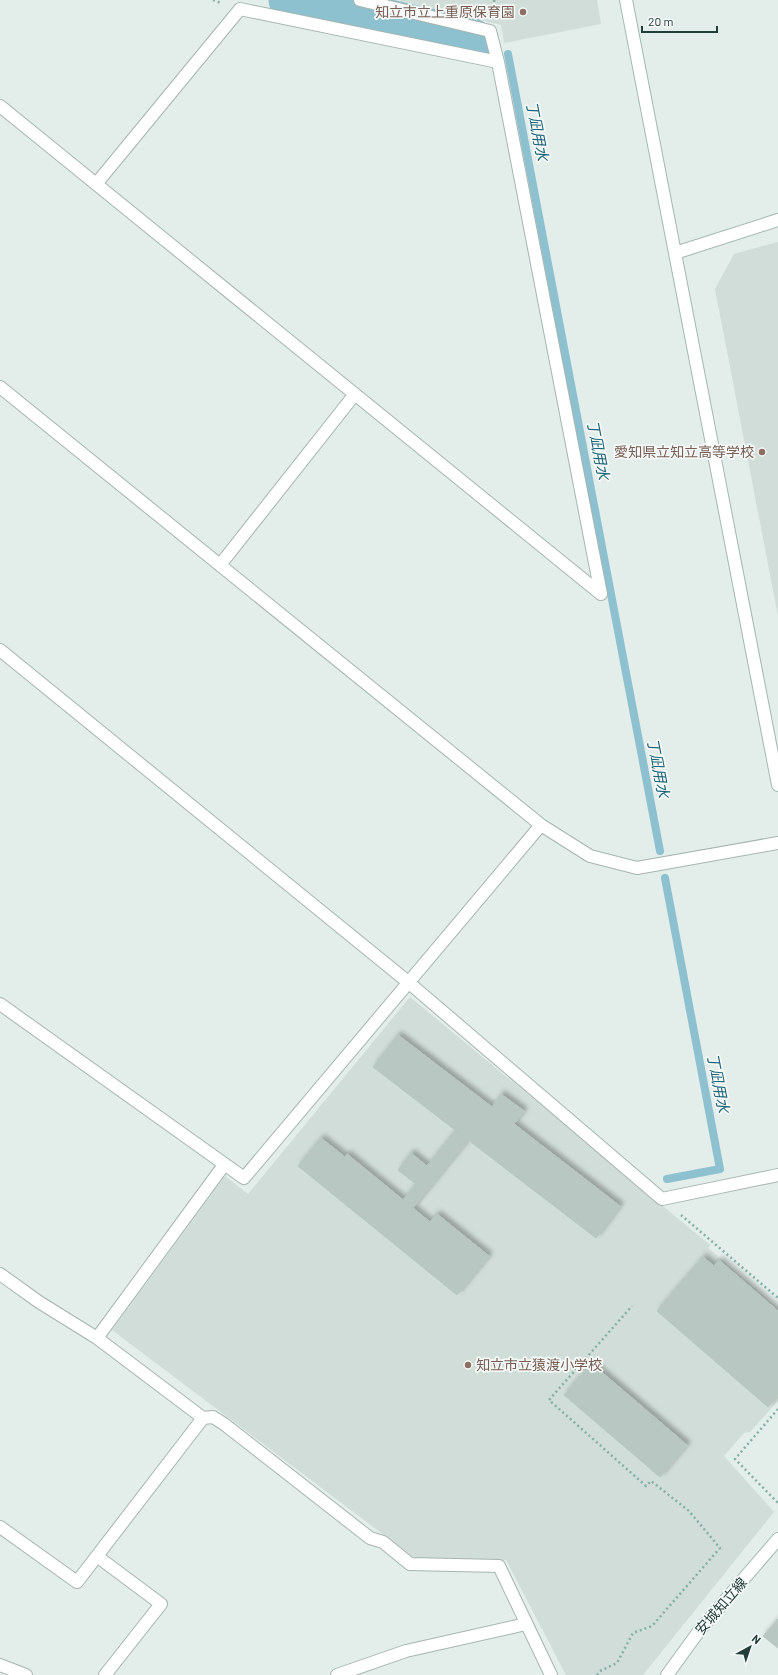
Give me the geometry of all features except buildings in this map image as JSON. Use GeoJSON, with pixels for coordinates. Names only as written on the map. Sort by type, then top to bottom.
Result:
{"type":"FeatureCollection","features":[{"type":"Feature","properties":{"kind":"street"},"geometry":{"type":"LineString","coordinates":[[0,106],[602,594],[498,62],[490,31],[360,0]]}},
{"type":"Feature","properties":{"kind":"street"},"geometry":{"type":"LineString","coordinates":[[626,0],[778,785]]}},
{"type":"Feature","properties":{"kind":"street"},"geometry":{"type":"LineString","coordinates":[[96,184],[240,9],[498,62]]}},
{"type":"Feature","properties":{"kind":"street"},"geometry":{"type":"LineString","coordinates":[[675,253],[778,220]]}},
{"type":"Feature","properties":{"kind":"street"},"geometry":{"type":"LineString","coordinates":[[0,386],[540,825],[590,856],[637,868],[778,843]]}},
{"type":"Feature","properties":{"kind":"street"},"geometry":{"type":"LineString","coordinates":[[220,565],[355,394]]}},
{"type":"Feature","properties":{"kind":"street"},"geometry":{"type":"LineString","coordinates":[[0,650],[408,982],[662,1198],[778,1175]]}},
{"type":"Feature","properties":{"kind":"street"},"geometry":{"type":"LineString","coordinates":[[0,1004],[244,1178],[540,825]]}},
{"type":"Feature","properties":{"kind":"street"},"geometry":{"type":"LineString","coordinates":[[97,1338],[224,1165]]}},
{"type":"Feature","properties":{"kind":"street"},"geometry":{"type":"LineString","coordinates":[[0,1274],[39,1302],[97,1338],[203,1418],[213,1417],[224,1424],[370,1538],[383,1542],[410,1564],[499,1566],[551,1675]]}},
{"type":"Feature","properties":{"kind":"street"},"geometry":{"type":"LineString","coordinates":[[0,1527],[76,1582],[98,1557],[203,1418]]}},
{"type":"Feature","properties":{"kind":"street","name":"安城知立線"},"geometry":{"type":"LineString","coordinates":[[667,1675],[699,1631],[778,1539]]}},
{"type":"Feature","properties":{"kind":"street"},"geometry":{"type":"LineString","coordinates":[[98,1557],[161,1604],[105,1675]]}},
{"type":"Feature","properties":{"kind":"street"},"geometry":{"type":"LineString","coordinates":[[336,1675],[406,1651],[526,1624]]}},
{"type":"Feature","properties":{"kind":"street"},"geometry":{"type":"LineString","coordinates":[[0,1664],[26,1675]]}},
{"type":"Feature","properties":{"kind":"path"},"geometry":{"type":"LineString","coordinates":[[662,1198],[778,1298]]}},
{"type":"Feature","properties":{"kind":"path"},"geometry":{"type":"LineString","coordinates":[[597,1675],[600,1671],[617,1663],[633,1633],[652,1626],[720,1548],[689,1511],[651,1481],[646,1486],[549,1400],[632,1306]]}},
{"type":"Feature","properties":{"kind":"path"},"geometry":{"type":"LineString","coordinates":[[778,1409],[735,1459],[778,1503]]}},
{"type":"Feature","properties":{"kind":"shaded area","name":"知立市立上重原保育園"},"geometry":{"type":"Polygon","coordinates":[[[398,0],[597,0],[601,24],[504,43],[501,25],[398,0]]]}},
{"type":"Feature","properties":{"kind":"shaded area","name":"愛知県立知立高等学校"},"geometry":{"type":"Polygon","coordinates":[[[778,242],[778,616],[715,289],[734,254],[778,242]]]}},
{"type":"Feature","properties":{"kind":"shaded area","name":"知立市立猿渡小学校"},"geometry":{"type":"Polygon","coordinates":[[[410,997],[710,1245],[708,1248],[778,1308],[778,1401],[750,1432],[744,1433],[724,1456],[774,1512],[643,1675],[566,1675],[506,1560],[417,1560],[112,1330],[225,1176],[248,1194],[410,997]]]}},
{"type":"Feature","properties":{"kind":"waterway"},"geometry":{"type":"LineString","coordinates":[[291,0],[470,40]]}},
{"type":"Feature","properties":{"kind":"waterway","name":"丁凪用水"},"geometry":{"type":"LineString","coordinates":[[508,54],[660,851]]}},
{"type":"Feature","properties":{"kind":"waterway","name":"丁凪用水"},"geometry":{"type":"LineString","coordinates":[[665,878],[720,1169],[667,1179]]}},
{"type":"Feature","properties":{"kind":"place","name":"知立市立上重原保育園"},"geometry":{"type":"Point","coordinates":[523,12]}},
{"type":"Feature","properties":{"kind":"place","name":"愛知県立知立高等学校"},"geometry":{"type":"Point","coordinates":[762,452]}},
{"type":"Feature","properties":{"kind":"place","name":"知立市立猿渡小学校"},"geometry":{"type":"Point","coordinates":[468,1365]}}]}
